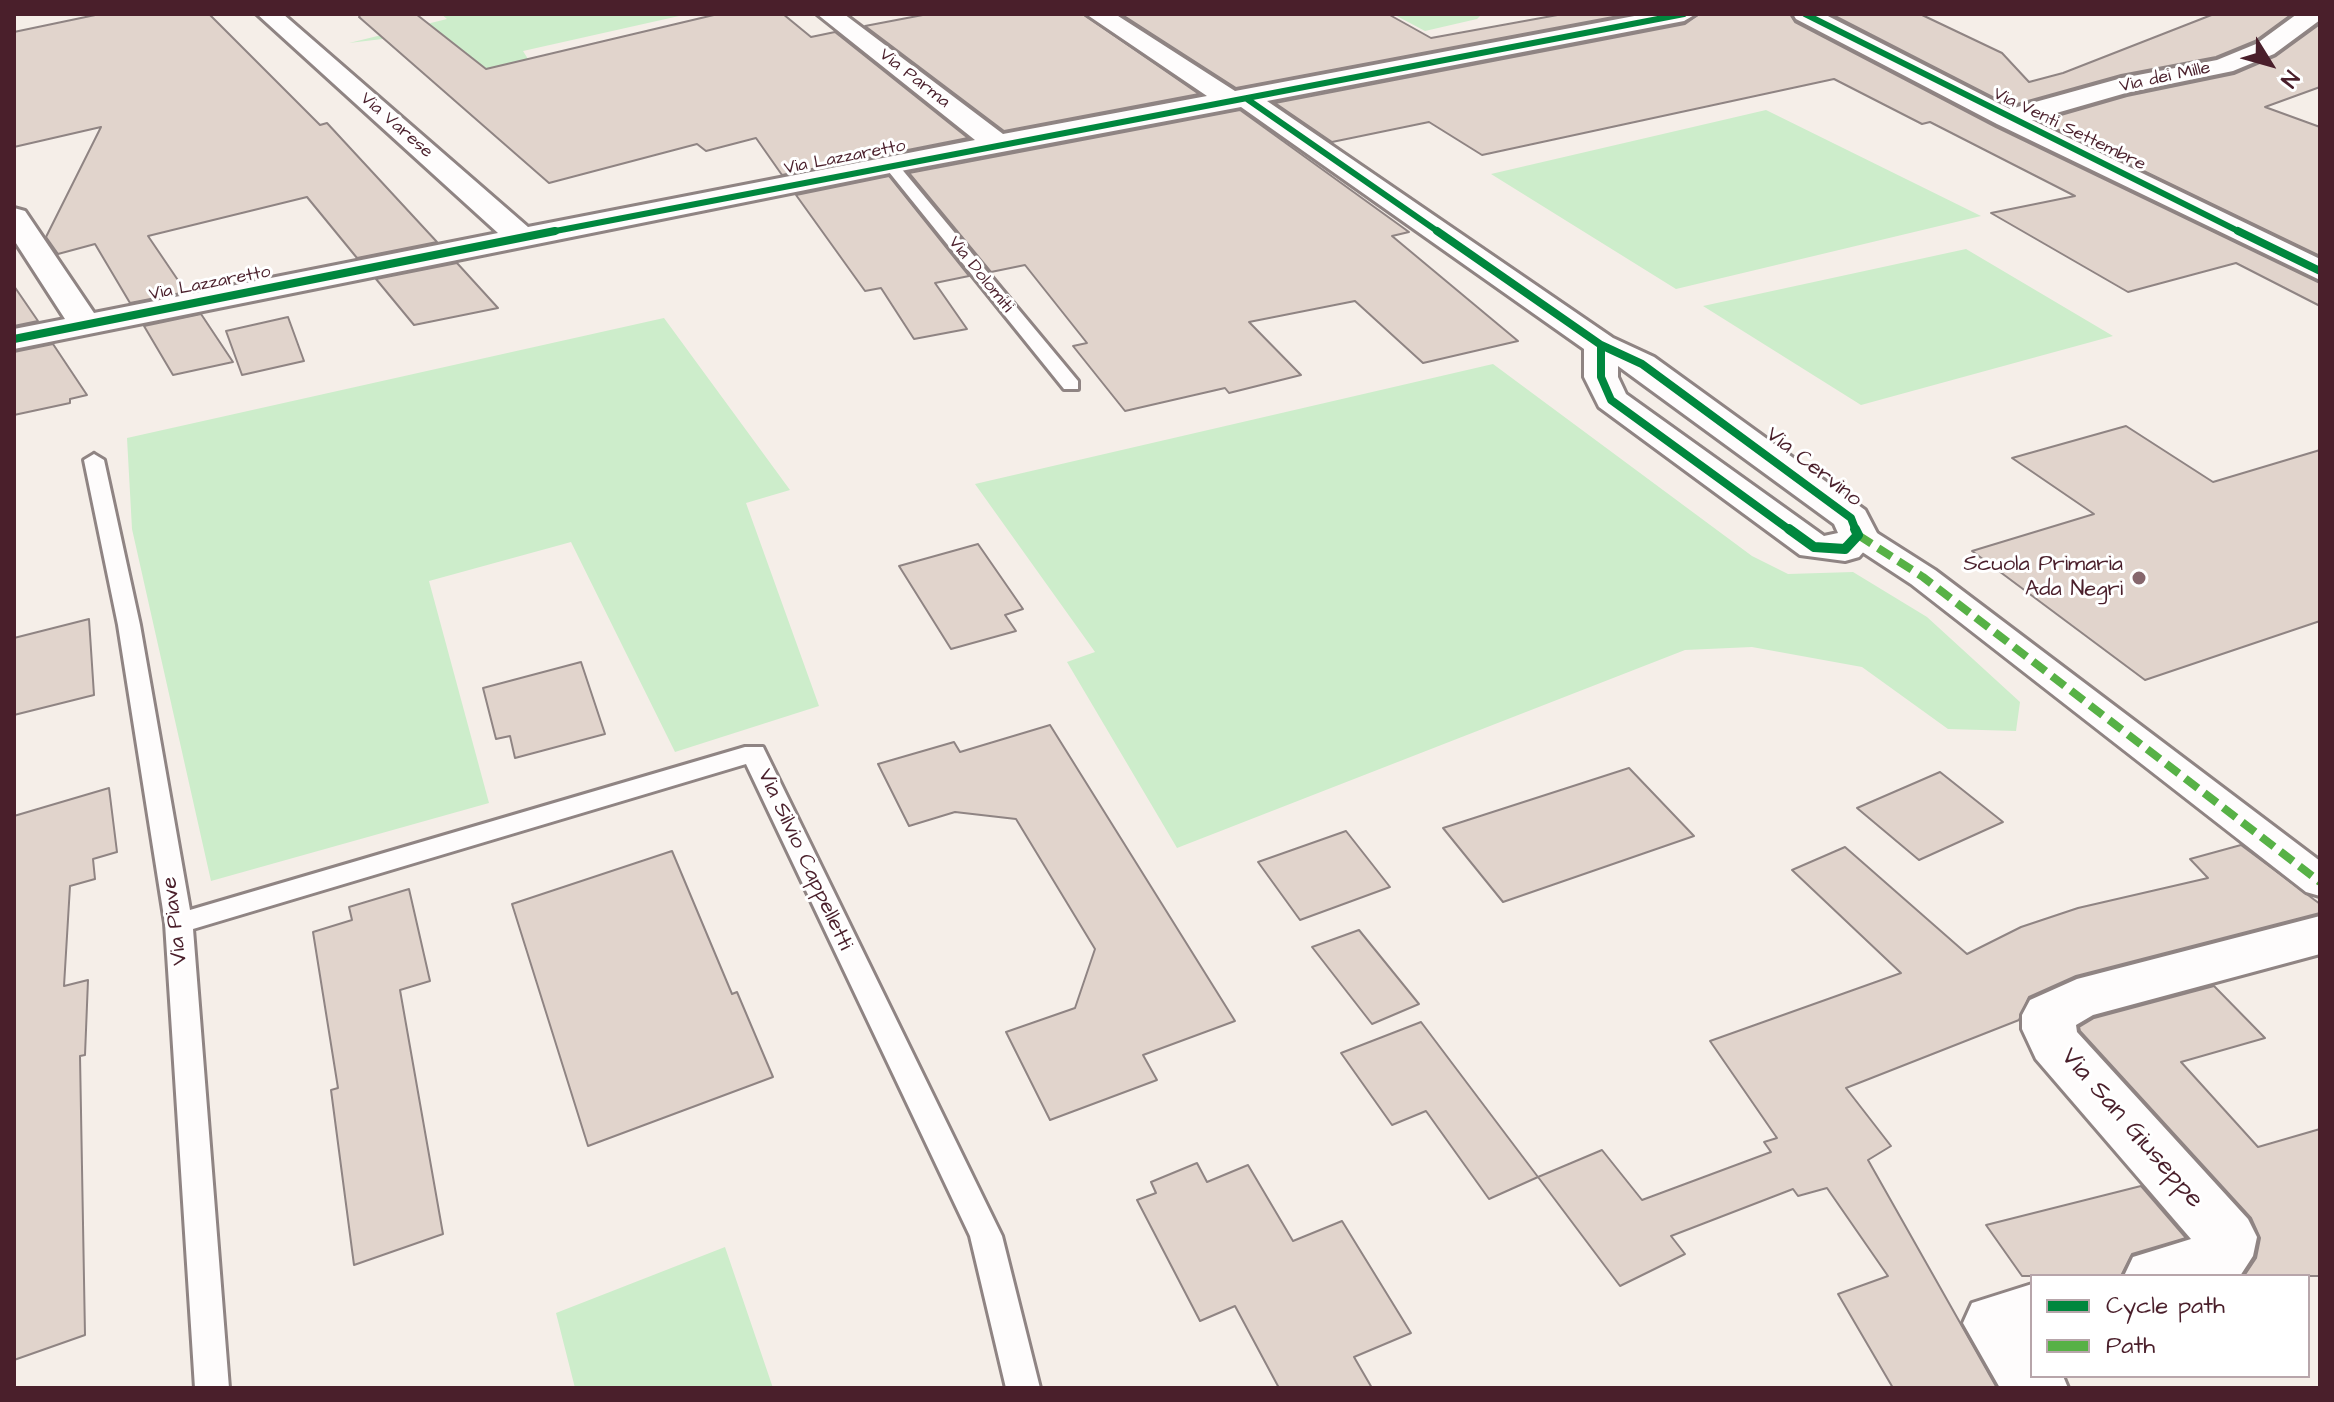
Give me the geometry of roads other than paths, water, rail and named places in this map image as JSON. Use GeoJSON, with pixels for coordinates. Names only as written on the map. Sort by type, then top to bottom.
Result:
{"type":"FeatureCollection","features":[{"type":"Feature","properties":{"kind":"street","name":"Via Varese"},"geometry":{"type":"LineString","coordinates":[[269,14],[522,238]]}},
{"type":"Feature","properties":{"kind":"street","name":"Via Parma"},"geometry":{"type":"LineString","coordinates":[[829,14],[998,144]]}},
{"type":"Feature","properties":{"kind":"street","name":"Via Cervino"},"geometry":{"type":"LineString","coordinates":[[1098,14],[1239,100],[1601,345],[1601,377],[1611,400],[1814,547],[1845,549],[1858,535]]}},
{"type":"Feature","properties":{"kind":"street","name":"Via Lazzaretto"},"geometry":{"type":"LineString","coordinates":[[14,339],[890,164],[1684,14]]}},
{"type":"Feature","properties":{"kind":"street","name":"Via Venti Settembre"},"geometry":{"type":"LineString","coordinates":[[1805,14],[2007,118],[2320,271]]}},
{"type":"Feature","properties":{"kind":"street","name":"Via dei Mille"},"geometry":{"type":"LineString","coordinates":[[2007,118],[2122,86],[2224,66],[2265,49],[2312,14]]}},
{"type":"Feature","properties":{"kind":"street"},"geometry":{"type":"LineString","coordinates":[[14,217],[85,325]]}},
{"type":"Feature","properties":{"kind":"street"},"geometry":{"type":"LineString","coordinates":[[1858,535],[1923,577],[2320,882]]}},
{"type":"Feature","properties":{"kind":"street","name":"Via San Giuseppe"},"geometry":{"type":"LineString","coordinates":[[2161,1274],[2223,1256],[2227,1237],[2055,1044],[2049,1029],[2049,1015],[2077,999],[2320,935]]}},
{"type":"Feature","properties":{"kind":"street"},"geometry":{"type":"LineString","coordinates":[[2030,1313],[1994,1323],[2036,1388]]}},
{"type":"Feature","properties":{"kind":"lane","name":"Via Dolomiti"},"geometry":{"type":"LineString","coordinates":[[890,164],[1071,385]]}},
{"type":"Feature","properties":{"kind":"lane","name":"Via Piave"},"geometry":{"type":"LineString","coordinates":[[94,460],[129,625],[179,923],[212,1388]]}},
{"type":"Feature","properties":{"kind":"lane","name":"Via Silvio Cappelletti"},"geometry":{"type":"LineString","coordinates":[[179,923],[754,753],[790,835],[986,1236],[1023,1388]]}},
{"type":"Feature","properties":{"kind":"place","name":"Scuola Primaria Ada Negri"},"geometry":{"type":"Point","coordinates":[2139,578]}}]}
